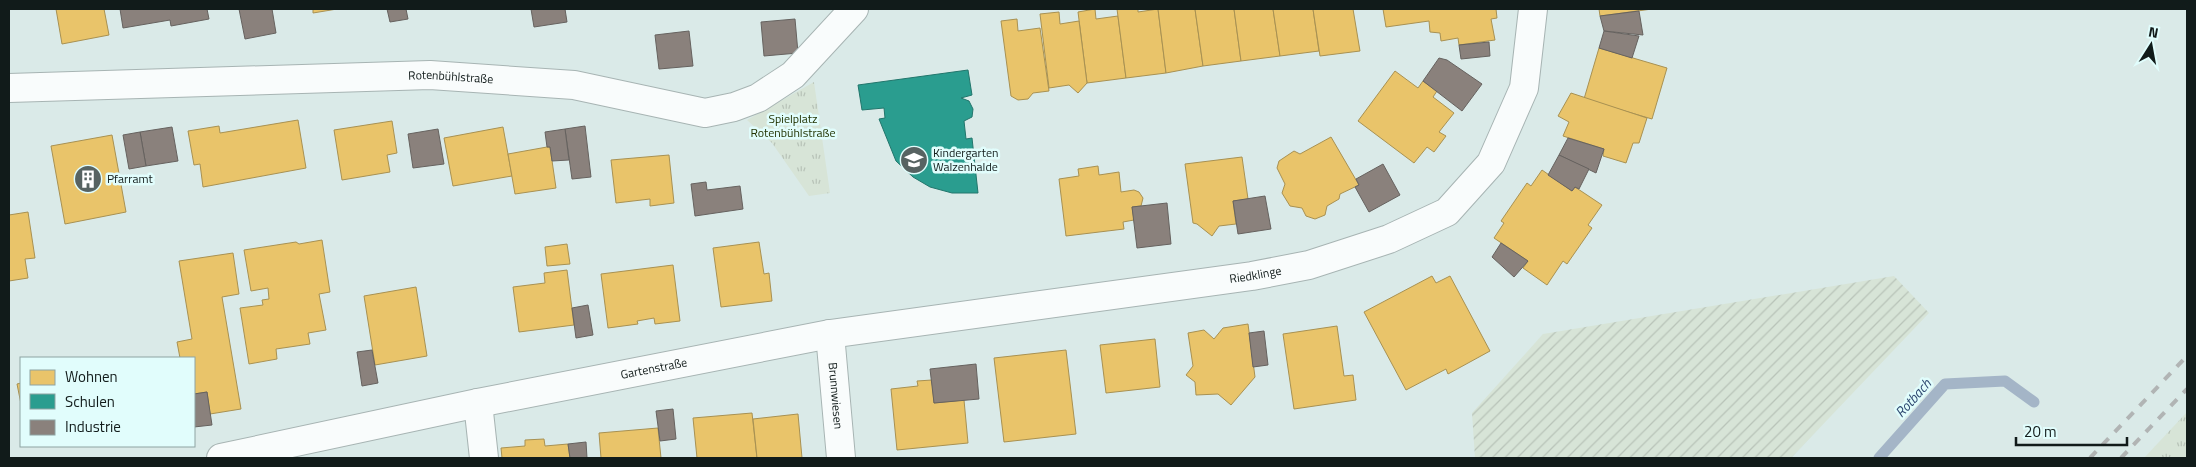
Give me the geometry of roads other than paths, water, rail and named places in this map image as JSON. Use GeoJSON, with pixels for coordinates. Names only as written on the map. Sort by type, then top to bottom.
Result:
{"type":"FeatureCollection","features":[{"type":"Feature","properties":{"kind":"street","name":"Rotenbühlstraße"},"geometry":{"type":"LineString","coordinates":[[9,88],[430,75],[574,85],[705,112],[734,107],[758,98],[793,75],[854,9]]}},
{"type":"Feature","properties":{"kind":"street","name":"Riedklinge"},"geometry":{"type":"LineString","coordinates":[[830,334],[1252,276],[1309,265],[1389,239],[1447,212],[1491,163],[1524,88],[1533,9]]}},
{"type":"Feature","properties":{"kind":"street","name":"Gartenstraße"},"geometry":{"type":"LineString","coordinates":[[222,458],[478,403],[830,334]]}},
{"type":"Feature","properties":{"kind":"street","name":"Brunnwiesen"},"geometry":{"type":"LineString","coordinates":[[830,334],[841,458]]}},
{"type":"Feature","properties":{"kind":"street"},"geometry":{"type":"LineString","coordinates":[[478,403],[484,458]]}},
{"type":"Feature","properties":{"kind":"waterway","name":"Rotbach"},"geometry":{"type":"LineString","coordinates":[[1879,458],[1945,384],[2005,381],[2034,402]]}},
{"type":"Feature","properties":{"kind":"railway"},"geometry":{"type":"LineString","coordinates":[[2090,458],[2187,356]]}},
{"type":"Feature","properties":{"kind":"railway"},"geometry":{"type":"LineString","coordinates":[[2121,458],[2187,389]]}},
{"type":"Feature","properties":{"kind":"place","name":"Kindergarten Walzenhalde"},"geometry":{"type":"Point","coordinates":[914,160]}},
{"type":"Feature","properties":{"kind":"place","name":"Pfarramt"},"geometry":{"type":"Point","coordinates":[88,179]}},
{"type":"Feature","properties":{"kind":"park label","name":"Spielplatz Rotenbühlstraße"},"geometry":{"type":"Point","coordinates":[793,126]}}]}
